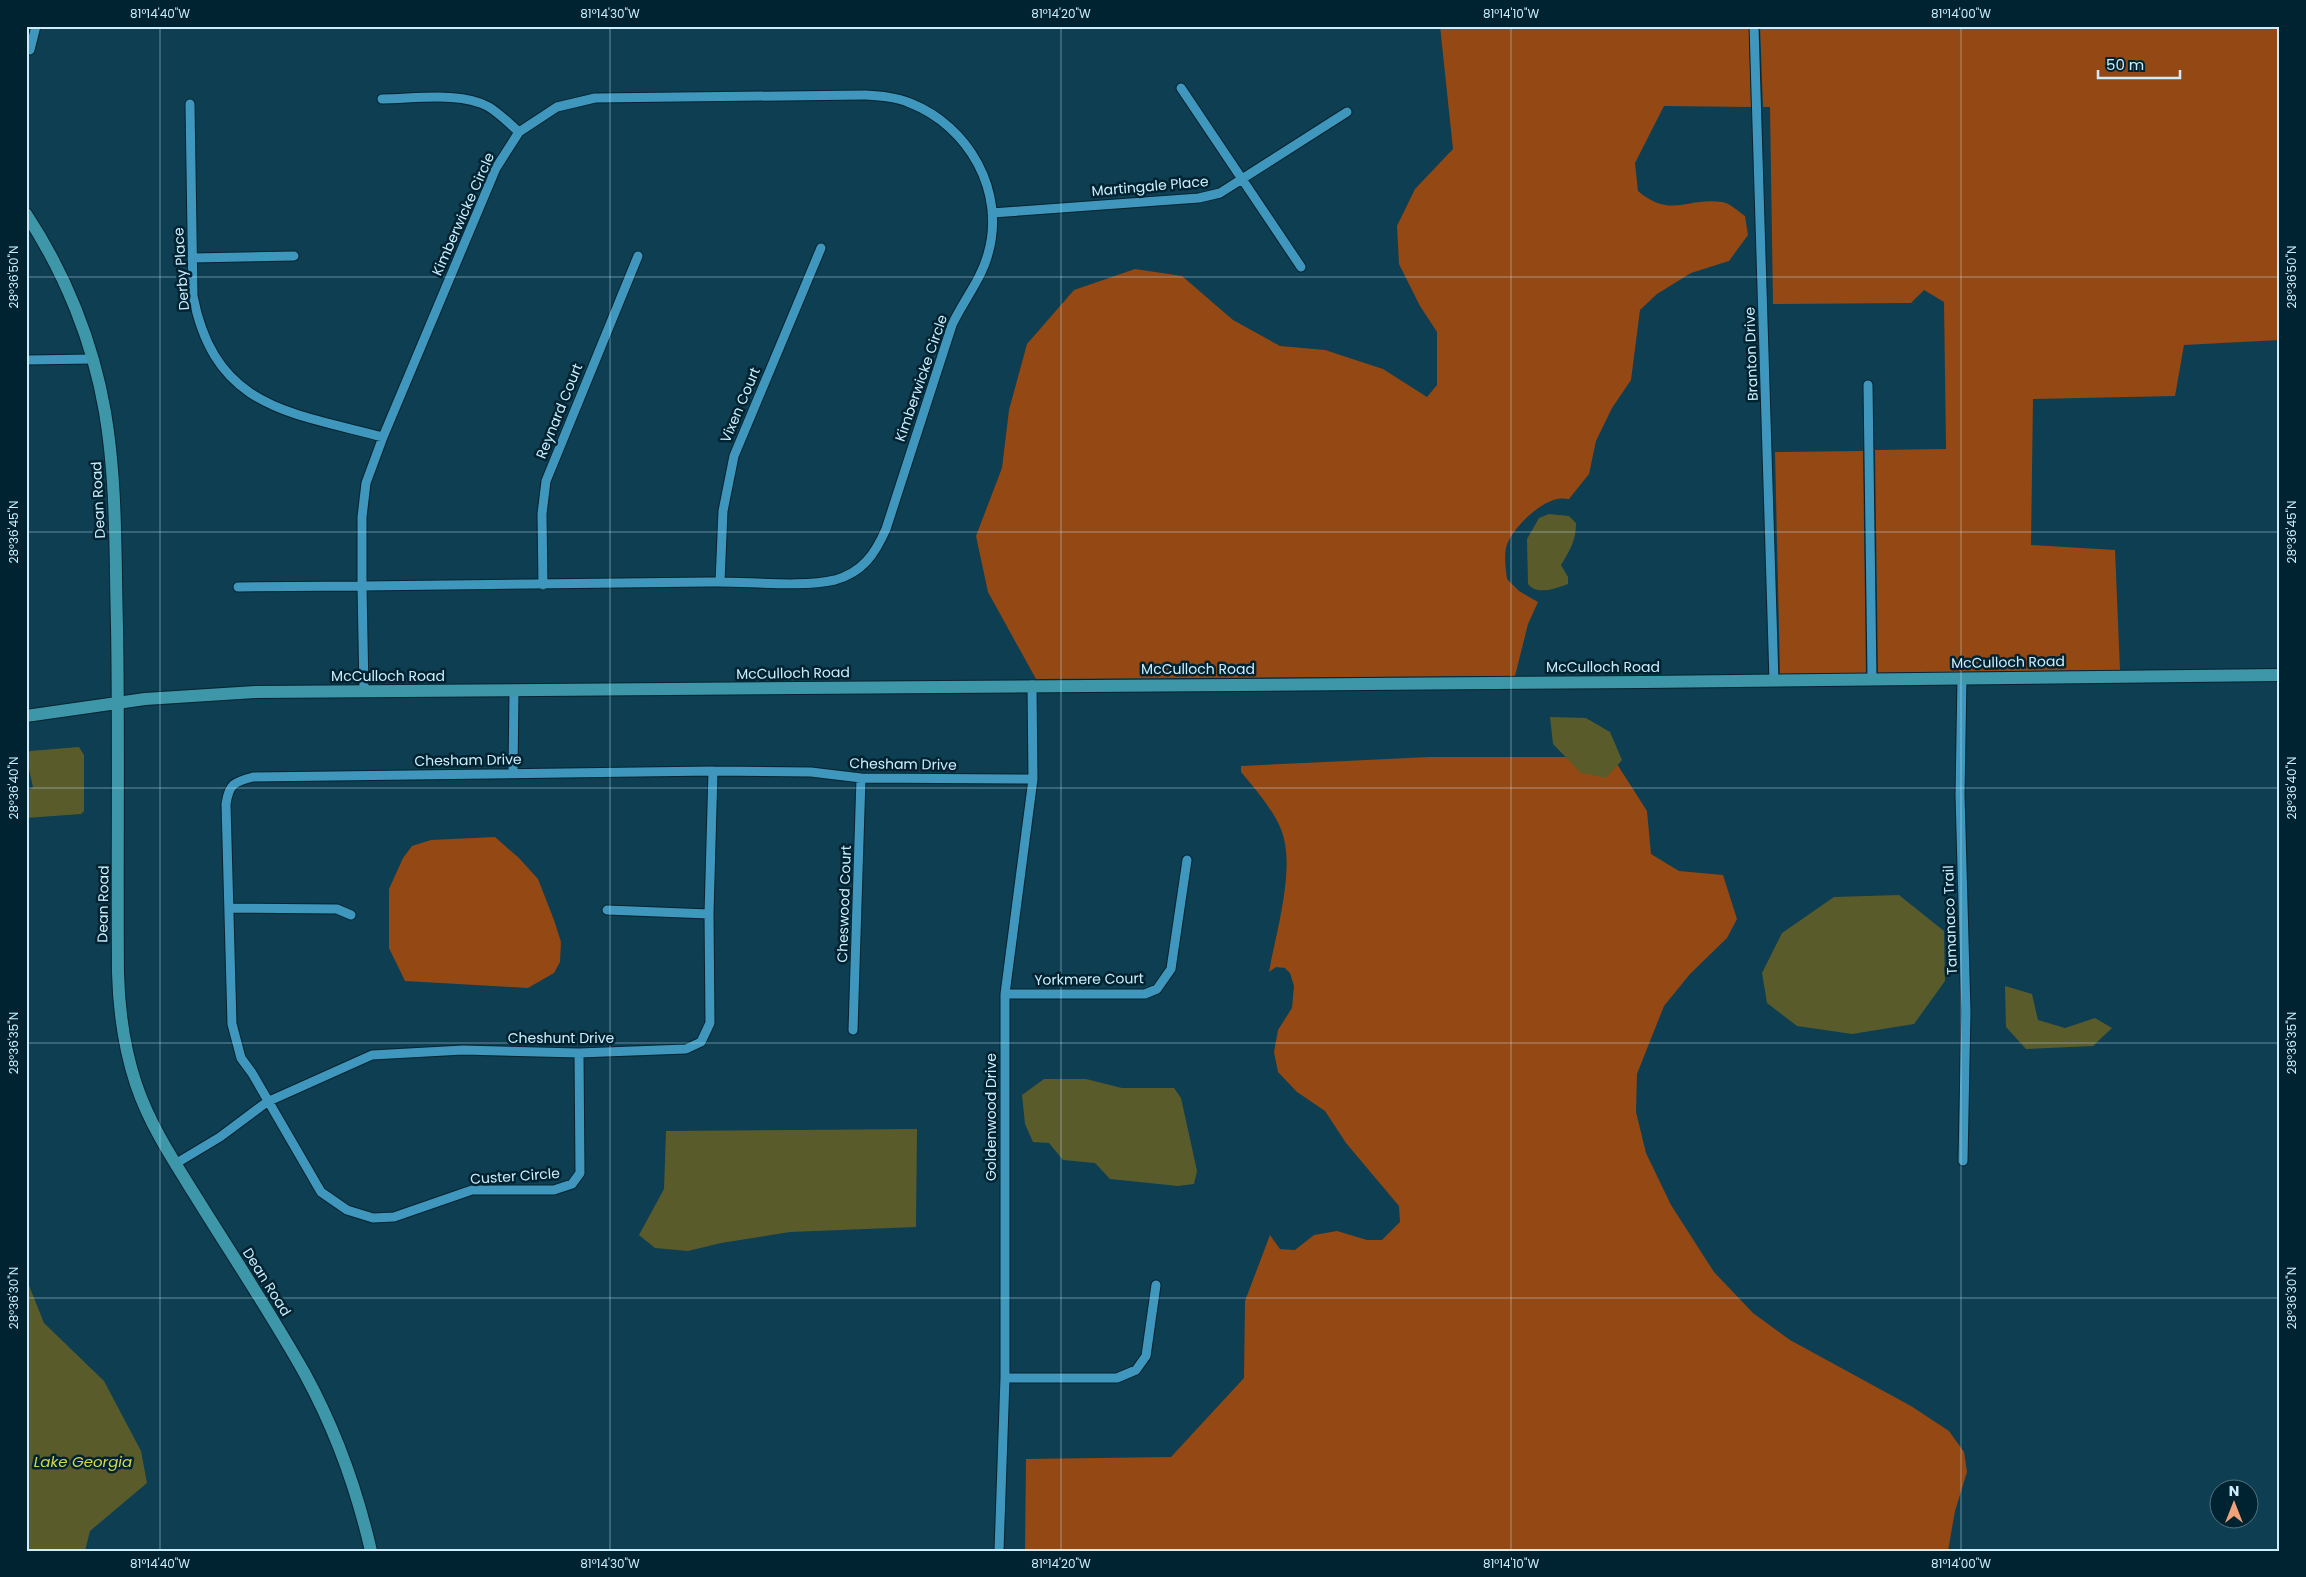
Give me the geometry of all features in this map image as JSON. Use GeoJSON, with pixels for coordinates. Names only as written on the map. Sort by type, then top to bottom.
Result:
{"type":"FeatureCollection","features":[{"type":"Feature","properties":{"kind":"street"},"geometry":{"type":"LineString","coordinates":[[30,50],[36,26]]}},
{"type":"Feature","properties":{"kind":"street","name":"Branton Drive"},"geometry":{"type":"LineString","coordinates":[[1754,26],[1774,681]]}},
{"type":"Feature","properties":{"kind":"street"},"geometry":{"type":"LineString","coordinates":[[1181,88],[1244,180],[1300,267]]}},
{"type":"Feature","properties":{"kind":"street","name":"Kimberwicke Circle"},"geometry":{"type":"LineString","coordinates":[[883,96],[909,102],[930,112],[949,126],[966,144],[977,161],[985,180],[992,212],[988,252],[981,274],[961,306],[952,325],[886,529],[877,551],[855,572],[835,580],[815,583],[720,582],[362,586],[362,517],[366,484],[383,437],[496,168],[520,132],[557,108],[595,98],[883,96]]}},
{"type":"Feature","properties":{"kind":"street"},"geometry":{"type":"LineString","coordinates":[[382,99],[459,98],[489,108],[520,132]]}},
{"type":"Feature","properties":{"kind":"street","name":"Derby Place"},"geometry":{"type":"LineString","coordinates":[[190,104],[193,296],[198,321],[208,344],[220,364],[239,386],[274,406],[383,437]]}},
{"type":"Feature","properties":{"kind":"street","name":"Martingale Place"},"geometry":{"type":"LineString","coordinates":[[992,212],[1199,198],[1220,193],[1244,180],[1347,112]]}},
{"type":"Feature","properties":{"kind":"street","name":"Dean Road"},"geometry":{"type":"LineString","coordinates":[[26,214],[58,270],[78,317],[93,359],[106,414],[111,458],[118,703],[118,954],[121,1019],[126,1051],[149,1116],[175,1164],[279,1329],[311,1386],[345,1463],[371,1551]]}},
{"type":"Feature","properties":{"kind":"street","name":"Vixen Court"},"geometry":{"type":"LineString","coordinates":[[720,582],[723,511],[734,456],[821,248]]}},
{"type":"Feature","properties":{"kind":"street"},"geometry":{"type":"LineString","coordinates":[[192,258],[294,256]]}},
{"type":"Feature","properties":{"kind":"street","name":"Reynard Court"},"geometry":{"type":"LineString","coordinates":[[543,585],[542,514],[546,481],[638,256]]}},
{"type":"Feature","properties":{"kind":"street"},"geometry":{"type":"LineString","coordinates":[[26,360],[93,359]]}},
{"type":"Feature","properties":{"kind":"street"},"geometry":{"type":"LineString","coordinates":[[1868,385],[1872,679]]}},
{"type":"Feature","properties":{"kind":"street"},"geometry":{"type":"LineString","coordinates":[[238,587],[362,586],[364,691]]}},
{"type":"Feature","properties":{"kind":"street","name":"McCulloch Road"},"geometry":{"type":"LineString","coordinates":[[26,716],[187,695],[256,692],[1774,681],[2280,675]]}},
{"type":"Feature","properties":{"kind":"street","name":"Tamanaco Trail"},"geometry":{"type":"LineString","coordinates":[[1962,678],[1960,795],[1966,1012],[1963,1161]]}},
{"type":"Feature","properties":{"kind":"street","name":"Goldenwood Drive"},"geometry":{"type":"LineString","coordinates":[[1000,1551],[1005,1378],[1005,994],[1033,779],[1032,685]]}},
{"type":"Feature","properties":{"kind":"street"},"geometry":{"type":"LineString","coordinates":[[513,773],[514,691]]}},
{"type":"Feature","properties":{"kind":"street","name":"Chesham Drive"},"geometry":{"type":"LineString","coordinates":[[267,1102],[252,1073],[241,1058],[232,1024],[226,804],[228,791],[236,781],[253,777],[712,771],[811,772],[861,778],[1033,779]]}},
{"type":"Feature","properties":{"kind":"street","name":"Cheshunt Drive"},"geometry":{"type":"LineString","coordinates":[[175,1164],[220,1137],[267,1102],[372,1055],[463,1050],[580,1053],[686,1049],[702,1042],[710,1023],[709,914],[712,771]]}},
{"type":"Feature","properties":{"kind":"street","name":"Cheswood Court"},"geometry":{"type":"LineString","coordinates":[[853,1030],[861,778]]}},
{"type":"Feature","properties":{"kind":"street","name":"Yorkmere Court"},"geometry":{"type":"LineString","coordinates":[[1005,994],[1145,994],[1158,990],[1171,969],[1187,860]]}},
{"type":"Feature","properties":{"kind":"street"},"geometry":{"type":"LineString","coordinates":[[229,908],[337,909],[351,915]]}},
{"type":"Feature","properties":{"kind":"street"},"geometry":{"type":"LineString","coordinates":[[606,910],[709,914]]}},
{"type":"Feature","properties":{"kind":"street","name":"Custer Circle"},"geometry":{"type":"LineString","coordinates":[[267,1102],[321,1192],[347,1210],[373,1218],[394,1217],[472,1190],[554,1190],[572,1184],[580,1173],[580,1053]]}},
{"type":"Feature","properties":{"kind":"street"},"geometry":{"type":"LineString","coordinates":[[1005,1378],[1117,1378],[1136,1370],[1146,1356],[1156,1285]]}},
{"type":"Feature","properties":{"kind":"shaded area"},"geometry":{"type":"Polygon","coordinates":[[[1440,26],[1749,26],[1751,107],[1664,106],[1635,163],[1638,191],[1650,199],[1660,204],[1670,205],[1709,201],[1725,203],[1745,216],[1748,235],[1729,261],[1691,273],[1657,294],[1640,310],[1631,380],[1612,408],[1596,441],[1589,474],[1569,499],[1550,501],[1542,505],[1526,518],[1513,533],[1506,548],[1505,564],[1507,579],[1519,591],[1538,602],[1528,624],[1515,676],[1036,679],[988,592],[976,536],[1002,468],[1009,410],[1027,344],[1074,290],[1135,269],[1182,276],[1233,320],[1280,346],[1325,350],[1383,369],[1427,397],[1437,385],[1437,332],[1420,306],[1399,264],[1397,226],[1415,189],[1453,149],[1440,26]]]}},
{"type":"Feature","properties":{"kind":"shaded area"},"geometry":{"type":"Polygon","coordinates":[[[1760,26],[2280,26],[2280,340],[2184,345],[2175,396],[2033,399],[2031,545],[2115,550],[2120,670],[1878,673],[1875,450],[1946,449],[1944,302],[1924,290],[1911,303],[1773,304],[1770,107],[1763,107],[1760,26]]]}},
{"type":"Feature","properties":{"kind":"shaded area"},"geometry":{"type":"Polygon","coordinates":[[[1863,451],[1866,673],[1780,674],[1775,452],[1863,451]]]}},
{"type":"Feature","properties":{"kind":"shaded area"},"geometry":{"type":"Polygon","coordinates":[[[1429,757],[1580,757],[1617,764],[1647,811],[1651,854],[1679,871],[1723,875],[1737,919],[1727,938],[1690,974],[1664,1006],[1637,1074],[1636,1112],[1646,1153],[1671,1205],[1714,1272],[1753,1313],[1790,1340],[1911,1406],[1949,1431],[1964,1452],[1967,1472],[1955,1511],[1948,1551],[1025,1551],[1026,1459],[1171,1457],[1244,1378],[1245,1301],[1270,1235],[1280,1249],[1295,1250],[1314,1235],[1337,1231],[1367,1240],[1382,1240],[1400,1222],[1399,1206],[1346,1143],[1325,1111],[1297,1092],[1278,1072],[1274,1052],[1278,1030],[1292,1008],[1294,986],[1290,973],[1285,968],[1276,967],[1269,972],[1285,887],[1286,854],[1284,839],[1277,821],[1241,772],[1241,766],[1429,757]]]}},
{"type":"Feature","properties":{"kind":"shaded area"},"geometry":{"type":"Polygon","coordinates":[[[495,837],[519,858],[538,879],[561,942],[560,962],[554,973],[528,988],[405,981],[389,948],[389,889],[403,858],[412,846],[431,840],[495,837]]]}},
{"type":"Feature","properties":{"kind":"water"},"geometry":{"type":"Polygon","coordinates":[[[1549,514],[1569,516],[1576,523],[1572,545],[1561,565],[1568,577],[1568,584],[1553,589],[1536,590],[1528,584],[1527,539],[1539,518],[1549,514]]]}},
{"type":"Feature","properties":{"kind":"water"},"geometry":{"type":"Polygon","coordinates":[[[1550,717],[1586,718],[1610,732],[1622,760],[1606,778],[1581,773],[1553,744],[1550,717]]]}},
{"type":"Feature","properties":{"kind":"water"},"geometry":{"type":"Polygon","coordinates":[[[79,747],[84,755],[84,811],[81,814],[26,818],[26,792],[33,787],[26,756],[30,751],[79,747]]]}},
{"type":"Feature","properties":{"kind":"water"},"geometry":{"type":"Polygon","coordinates":[[[1899,895],[1944,931],[1945,981],[1914,1024],[1852,1034],[1797,1026],[1767,1003],[1762,973],[1782,933],[1834,897],[1899,895]]]}},
{"type":"Feature","properties":{"kind":"water"},"geometry":{"type":"Polygon","coordinates":[[[2005,986],[2032,994],[2038,1020],[2065,1028],[2095,1018],[2112,1028],[2093,1046],[2026,1049],[2006,1027],[2005,986]]]}},
{"type":"Feature","properties":{"kind":"water"},"geometry":{"type":"Polygon","coordinates":[[[1044,1079],[1086,1079],[1122,1088],[1174,1088],[1181,1098],[1197,1171],[1194,1184],[1178,1186],[1110,1179],[1095,1163],[1063,1160],[1049,1143],[1033,1142],[1025,1124],[1022,1095],[1044,1079]]]}},
{"type":"Feature","properties":{"kind":"water"},"geometry":{"type":"Polygon","coordinates":[[[917,1129],[916,1227],[790,1232],[721,1243],[688,1251],[655,1248],[639,1235],[664,1189],[666,1131],[917,1129]]]}},
{"type":"Feature","properties":{"kind":"water","name":"Lake Georgia"},"geometry":{"type":"Polygon","coordinates":[[[26,1278],[44,1323],[104,1381],[141,1451],[147,1483],[90,1531],[85,1551],[26,1551],[26,1278]]]}}]}
